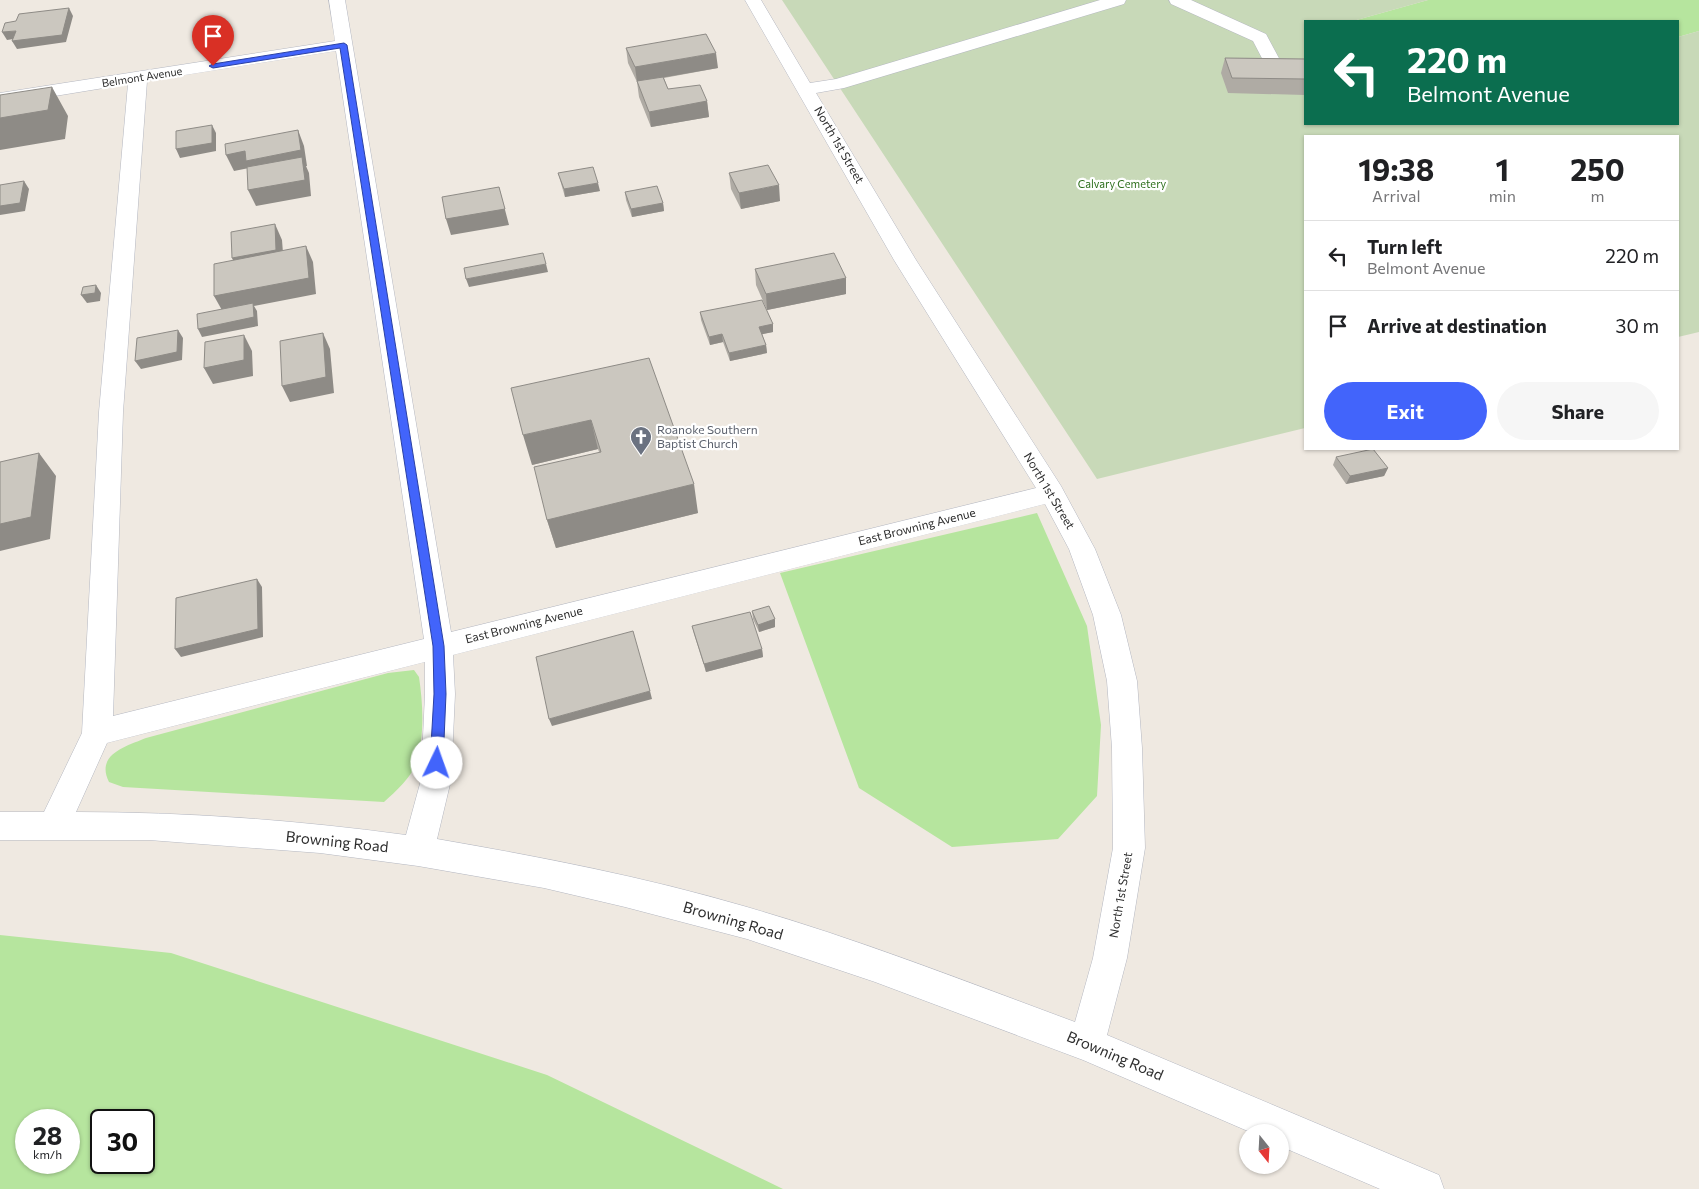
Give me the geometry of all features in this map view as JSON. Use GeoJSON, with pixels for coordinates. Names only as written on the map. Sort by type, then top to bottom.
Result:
{"type":"FeatureCollection","features":[{"type":"Feature","properties":{"kind":"street"},"geometry":{"type":"LineString","coordinates":[[337,0],[438,646],[440,694],[436,780],[418,851]]}},
{"type":"Feature","properties":{"kind":"street","name":"North 1st Street"},"geometry":{"type":"LineString","coordinates":[[753,0],[905,260],[1052,493],[1082,549],[1107,615],[1122,681],[1127,748],[1129,848],[1110,958],[1086,1044]]}},
{"type":"Feature","properties":{"kind":"street"},"geometry":{"type":"LineString","coordinates":[[806,89],[838,84],[1118,0]]}},
{"type":"Feature","properties":{"kind":"street"},"geometry":{"type":"LineString","coordinates":[[1177,0],[1260,38],[1272,62]]}},
{"type":"Feature","properties":{"kind":"street","name":"Belmont Avenue"},"geometry":{"type":"LineString","coordinates":[[0,99],[344,45]]}},
{"type":"Feature","properties":{"kind":"street"},"geometry":{"type":"LineString","coordinates":[[53,826],[97,733],[111,412],[138,78]]}},
{"type":"Feature","properties":{"kind":"street","name":"East Browning Avenue"},"geometry":{"type":"LineString","coordinates":[[97,733],[1052,493]]}},
{"type":"Feature","properties":{"kind":"street","name":"Browning Road"},"geometry":{"type":"LineString","coordinates":[[0,826],[149,826],[320,838],[418,851],[544,873],[624,891],[747,923],[875,964],[1086,1044],[1425,1189]]}},
{"type":"Feature","properties":{"kind":"green space","name":"Calvary Cemetery"},"geometry":{"type":"Polygon","coordinates":[[[782,0],[1428,0],[1357,20],[1304,20],[1304,125],[1679,125],[1679,37],[1699,31],[1699,332],[1679,337],[1679,135],[1304,135],[1304,428],[1097,479],[782,0]]]}},
{"type":"Feature","properties":{"kind":"green space"},"geometry":{"type":"Polygon","coordinates":[[[1428,0],[1699,0],[1699,31],[1679,37],[1679,20],[1357,20],[1428,0]]]}},
{"type":"Feature","properties":{"kind":"green space"},"geometry":{"type":"Polygon","coordinates":[[[1037,513],[1087,626],[1101,725],[1097,796],[1058,839],[952,847],[859,788],[780,573],[1037,513]]]}},
{"type":"Feature","properties":{"kind":"green space"},"geometry":{"type":"Polygon","coordinates":[[[414,670],[419,677],[422,709],[419,753],[411,774],[384,802],[123,787],[109,782],[106,764],[115,752],[146,738],[388,673],[414,670]]]}},
{"type":"Feature","properties":{"kind":"green space"},"geometry":{"type":"Polygon","coordinates":[[[0,935],[171,953],[547,1075],[783,1189],[0,1189],[0,935]]]}},
{"type":"Feature","properties":{"kind":"building"},"geometry":{"type":"Polygon","coordinates":[[[69,8],[62,35],[12,41],[16,31],[2,32],[5,23],[16,21],[19,14],[69,8]]]}},
{"type":"Feature","properties":{"kind":"building"},"geometry":{"type":"Polygon","coordinates":[[[706,34],[716,53],[635,67],[626,48],[706,34]]]}},
{"type":"Feature","properties":{"kind":"building"},"geometry":{"type":"Polygon","coordinates":[[[1225,58],[1304,59],[1304,79],[1232,78],[1225,58]]]}},
{"type":"Feature","properties":{"kind":"building"},"geometry":{"type":"Polygon","coordinates":[[[663,77],[668,89],[700,85],[707,101],[649,112],[637,81],[663,77]]]}},
{"type":"Feature","properties":{"kind":"building"},"geometry":{"type":"Polygon","coordinates":[[[52,87],[48,110],[0,118],[0,95],[52,87]]]}},
{"type":"Feature","properties":{"kind":"building"},"geometry":{"type":"Polygon","coordinates":[[[212,125],[212,143],[176,149],[176,131],[212,125]]]}},
{"type":"Feature","properties":{"kind":"building"},"geometry":{"type":"Polygon","coordinates":[[[298,130],[301,150],[246,161],[245,151],[226,155],[225,144],[298,130]]]}},
{"type":"Feature","properties":{"kind":"building"},"geometry":{"type":"Polygon","coordinates":[[[302,157],[305,180],[248,190],[247,167],[302,157]]]}},
{"type":"Feature","properties":{"kind":"building"},"geometry":{"type":"Polygon","coordinates":[[[768,165],[779,185],[739,193],[729,173],[768,165]]]}},
{"type":"Feature","properties":{"kind":"building"},"geometry":{"type":"Polygon","coordinates":[[[593,167],[598,183],[564,189],[558,173],[593,167]]]}},
{"type":"Feature","properties":{"kind":"building"},"geometry":{"type":"Polygon","coordinates":[[[24,181],[20,203],[0,206],[0,185],[24,181]]]}},
{"type":"Feature","properties":{"kind":"building"},"geometry":{"type":"Polygon","coordinates":[[[657,186],[663,203],[631,209],[625,192],[657,186]]]}},
{"type":"Feature","properties":{"kind":"building"},"geometry":{"type":"Polygon","coordinates":[[[499,187],[505,209],[446,219],[442,197],[499,187]]]}},
{"type":"Feature","properties":{"kind":"building"},"geometry":{"type":"Polygon","coordinates":[[[275,224],[276,250],[232,258],[231,232],[275,224]]]}},
{"type":"Feature","properties":{"kind":"building"},"geometry":{"type":"Polygon","coordinates":[[[306,246],[309,278],[214,296],[214,264],[306,246]]]}},
{"type":"Feature","properties":{"kind":"building"},"geometry":{"type":"Polygon","coordinates":[[[543,253],[546,264],[466,279],[464,268],[543,253]]]}},
{"type":"Feature","properties":{"kind":"building"},"geometry":{"type":"Polygon","coordinates":[[[834,253],[846,278],[766,294],[755,269],[834,253]]]}},
{"type":"Feature","properties":{"kind":"building"},"geometry":{"type":"Polygon","coordinates":[[[96,285],[95,293],[81,295],[83,287],[96,285]]]}},
{"type":"Feature","properties":{"kind":"building"},"geometry":{"type":"Polygon","coordinates":[[[762,300],[773,324],[759,327],[766,345],[729,353],[722,334],[709,337],[700,312],[762,300]]]}},
{"type":"Feature","properties":{"kind":"building"},"geometry":{"type":"Polygon","coordinates":[[[253,303],[254,317],[198,329],[197,314],[253,303]]]}},
{"type":"Feature","properties":{"kind":"building"},"geometry":{"type":"Polygon","coordinates":[[[178,330],[177,352],[135,361],[137,338],[178,330]]]}},
{"type":"Feature","properties":{"kind":"building"},"geometry":{"type":"Polygon","coordinates":[[[323,333],[326,377],[282,386],[280,341],[323,333]]]}},
{"type":"Feature","properties":{"kind":"building"},"geometry":{"type":"Polygon","coordinates":[[[244,335],[244,360],[204,368],[205,342],[244,335]]]}},
{"type":"Feature","properties":{"kind":"building"},"geometry":{"type":"Polygon","coordinates":[[[649,358],[694,484],[547,520],[534,467],[601,452],[591,420],[523,435],[511,388],[649,358]]]}},
{"type":"Feature","properties":{"kind":"building"},"geometry":{"type":"Polygon","coordinates":[[[1374,450],[1388,468],[1350,476],[1336,457],[1374,450]]]}},
{"type":"Feature","properties":{"kind":"building"},"geometry":{"type":"Polygon","coordinates":[[[39,453],[31,517],[0,524],[0,462],[39,453]]]}},
{"type":"Feature","properties":{"kind":"building"},"geometry":{"type":"Polygon","coordinates":[[[257,579],[258,629],[175,649],[176,598],[257,579]]]}},
{"type":"Feature","properties":{"kind":"building"},"geometry":{"type":"Polygon","coordinates":[[[769,606],[775,619],[758,625],[752,611],[769,606]]]}},
{"type":"Feature","properties":{"kind":"building"},"geometry":{"type":"Polygon","coordinates":[[[750,612],[762,649],[704,664],[692,626],[750,612]]]}},
{"type":"Feature","properties":{"kind":"building"},"geometry":{"type":"Polygon","coordinates":[[[633,631],[650,691],[549,719],[536,657],[633,631]]]}},
{"type":"Feature","properties":{"kind":"place","name":"Roanoke Southern Baptist Church"},"geometry":{"type":"Point","coordinates":[641,456]}},
{"type":"Feature","properties":{"kind":"route"},"geometry":{"type":"LineString","coordinates":[[213,66],[344,45],[438,646],[440,694],[437,763]]}}]}
